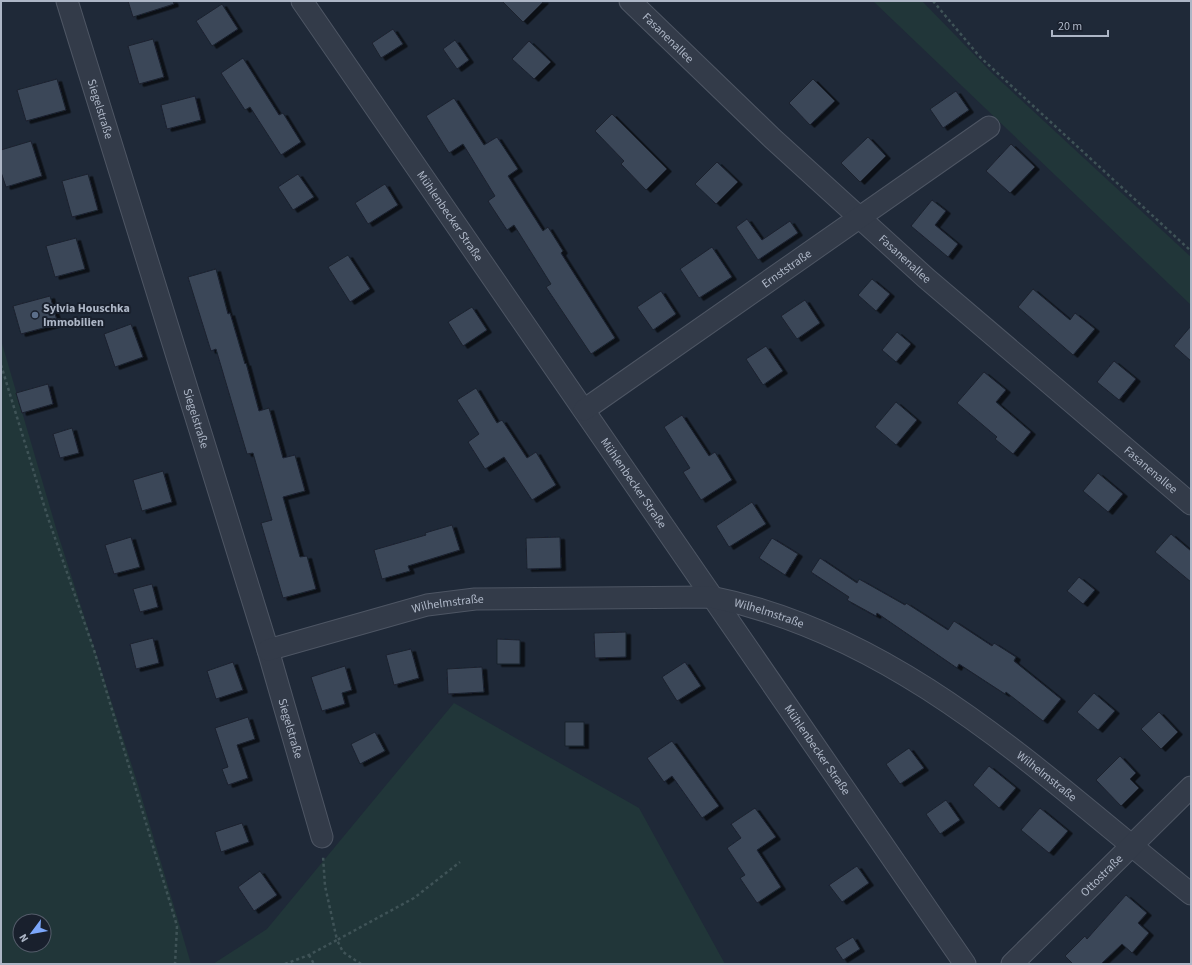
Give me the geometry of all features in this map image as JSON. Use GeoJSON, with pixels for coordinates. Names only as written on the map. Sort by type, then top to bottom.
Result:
{"type":"FeatureCollection","features":[{"type":"Feature","properties":{"kind":"street","name":"Siegelstraße"},"geometry":{"type":"LineString","coordinates":[[68,1],[268,650],[322,837]]}},
{"type":"Feature","properties":{"kind":"street","name":"Mühlenbecker Straße"},"geometry":{"type":"LineString","coordinates":[[302,1],[965,964]]}},
{"type":"Feature","properties":{"kind":"street","name":"Fasanenallee"},"geometry":{"type":"LineString","coordinates":[[630,1],[772,138],[926,278],[1191,504]]}},
{"type":"Feature","properties":{"kind":"street","name":"Ernststraße"},"geometry":{"type":"LineString","coordinates":[[584,410],[989,127]]}},
{"type":"Feature","properties":{"kind":"street","name":"Wilhelmstraße"},"geometry":{"type":"LineString","coordinates":[[268,650],[412,609],[448,601],[475,599],[711,597],[762,610],[821,632],[867,654],[916,681],[991,732],[1191,894]]}},
{"type":"Feature","properties":{"kind":"street","name":"Ottostraße"},"geometry":{"type":"LineString","coordinates":[[1012,964],[1191,787]]}},
{"type":"Feature","properties":{"kind":"path"},"geometry":{"type":"LineString","coordinates":[[933,1],[980,57],[1191,251]]}},
{"type":"Feature","properties":{"kind":"path"},"geometry":{"type":"LineString","coordinates":[[1,366],[47,515],[94,650],[177,926],[175,964]]}},
{"type":"Feature","properties":{"kind":"path"},"geometry":{"type":"LineString","coordinates":[[322,837],[326,886],[337,940],[344,952],[361,964]]}},
{"type":"Feature","properties":{"kind":"path"},"geometry":{"type":"LineString","coordinates":[[285,964],[309,955],[414,898],[460,862]]}},
{"type":"Feature","properties":{"kind":"path"},"geometry":{"type":"LineString","coordinates":[[309,955],[314,964]]}},
{"type":"Feature","properties":{"kind":"green space"},"geometry":{"type":"Polygon","coordinates":[[[873,1],[922,1],[992,73],[1191,257],[1191,305],[873,1]]]}},
{"type":"Feature","properties":{"kind":"green space"},"geometry":{"type":"Polygon","coordinates":[[[1,340],[56,528],[138,785],[191,964],[1,964],[1,340]]]}},
{"type":"Feature","properties":{"kind":"green space"},"geometry":{"type":"Polygon","coordinates":[[[454,703],[639,808],[725,964],[213,964],[267,929],[454,703]]]}},
{"type":"Feature","properties":{"kind":"building"},"geometry":{"type":"Polygon","coordinates":[[[128,1],[173,1],[174,4],[133,17],[128,1]]]}},
{"type":"Feature","properties":{"kind":"building"},"geometry":{"type":"Polygon","coordinates":[[[502,1],[544,1],[523,22],[502,1]]]}},
{"type":"Feature","properties":{"kind":"building"},"geometry":{"type":"Polygon","coordinates":[[[222,4],[238,29],[212,46],[196,21],[222,4]]]}},
{"type":"Feature","properties":{"kind":"building"},"geometry":{"type":"Polygon","coordinates":[[[393,29],[403,44],[381,58],[372,43],[393,29]]]}},
{"type":"Feature","properties":{"kind":"building"},"geometry":{"type":"Polygon","coordinates":[[[153,39],[164,77],[139,84],[128,46],[153,39]]]}},
{"type":"Feature","properties":{"kind":"building"},"geometry":{"type":"Polygon","coordinates":[[[455,40],[469,60],[457,69],[443,49],[455,40]]]}},
{"type":"Feature","properties":{"kind":"building"},"geometry":{"type":"Polygon","coordinates":[[[529,41],[551,62],[534,79],[512,59],[529,41]]]}},
{"type":"Feature","properties":{"kind":"building"},"geometry":{"type":"Polygon","coordinates":[[[243,58],[279,115],[283,113],[301,142],[281,155],[250,107],[245,110],[221,73],[243,58]]]}},
{"type":"Feature","properties":{"kind":"building"},"geometry":{"type":"Polygon","coordinates":[[[57,79],[66,110],[26,121],[17,90],[57,79]]]}},
{"type":"Feature","properties":{"kind":"building"},"geometry":{"type":"Polygon","coordinates":[[[813,79],[835,101],[810,125],[789,103],[813,79]]]}},
{"type":"Feature","properties":{"kind":"building"},"geometry":{"type":"Polygon","coordinates":[[[956,91],[969,110],[943,128],[930,109],[956,91]]]}},
{"type":"Feature","properties":{"kind":"building"},"geometry":{"type":"Polygon","coordinates":[[[195,96],[201,120],[167,129],[161,105],[195,96]]]}},
{"type":"Feature","properties":{"kind":"building"},"geometry":{"type":"Polygon","coordinates":[[[454,98],[484,145],[497,137],[518,169],[508,176],[543,231],[548,227],[563,251],[561,253],[615,338],[591,354],[546,287],[551,284],[514,225],[507,230],[488,201],[495,196],[463,144],[449,153],[426,116],[454,98]]]}},
{"type":"Feature","properties":{"kind":"building"},"geometry":{"type":"Polygon","coordinates":[[[612,114],[667,169],[646,190],[621,164],[624,161],[595,131],[612,114]]]}},
{"type":"Feature","properties":{"kind":"building"},"geometry":{"type":"Polygon","coordinates":[[[868,137],[886,156],[860,182],[841,163],[868,137]]]}},
{"type":"Feature","properties":{"kind":"building"},"geometry":{"type":"Polygon","coordinates":[[[31,141],[42,176],[6,187],[1,172],[1,150],[31,141]]]}},
{"type":"Feature","properties":{"kind":"building"},"geometry":{"type":"Polygon","coordinates":[[[1011,144],[1035,167],[1010,193],[986,171],[1011,144]]]}},
{"type":"Feature","properties":{"kind":"building"},"geometry":{"type":"Polygon","coordinates":[[[717,162],[738,182],[716,204],[695,184],[717,162]]]}},
{"type":"Feature","properties":{"kind":"building"},"geometry":{"type":"Polygon","coordinates":[[[88,174],[98,210],[72,217],[62,181],[88,174]]]}},
{"type":"Feature","properties":{"kind":"building"},"geometry":{"type":"Polygon","coordinates":[[[298,174],[314,197],[293,210],[278,187],[298,174]]]}},
{"type":"Feature","properties":{"kind":"building"},"geometry":{"type":"Polygon","coordinates":[[[385,184],[398,205],[368,224],[355,203],[385,184]]]}},
{"type":"Feature","properties":{"kind":"building"},"geometry":{"type":"Polygon","coordinates":[[[932,200],[946,211],[935,225],[958,244],[948,257],[911,226],[932,200]]]}},
{"type":"Feature","properties":{"kind":"building"},"geometry":{"type":"Polygon","coordinates":[[[747,219],[762,240],[790,221],[798,233],[758,260],[736,227],[747,219]]]}},
{"type":"Feature","properties":{"kind":"building"},"geometry":{"type":"Polygon","coordinates":[[[76,238],[85,269],[55,277],[46,246],[76,238]]]}},
{"type":"Feature","properties":{"kind":"building"},"geometry":{"type":"Polygon","coordinates":[[[712,247],[732,277],[699,298],[680,269],[712,247]]]}},
{"type":"Feature","properties":{"kind":"building"},"geometry":{"type":"Polygon","coordinates":[[[348,255],[370,289],[350,302],[328,267],[348,255]]]}},
{"type":"Feature","properties":{"kind":"building"},"geometry":{"type":"Polygon","coordinates":[[[216,269],[228,314],[230,313],[259,411],[269,408],[283,458],[295,455],[305,491],[283,497],[300,557],[307,556],[316,589],[283,598],[261,523],[272,520],[253,453],[247,454],[216,349],[211,351],[188,277],[216,269]]]}},
{"type":"Feature","properties":{"kind":"building"},"geometry":{"type":"Polygon","coordinates":[[[872,279],[890,294],[876,311],[858,295],[872,279]]]}},
{"type":"Feature","properties":{"kind":"building"},"geometry":{"type":"Polygon","coordinates":[[[1033,289],[1070,320],[1075,313],[1095,329],[1073,355],[1018,307],[1033,289]]]}},
{"type":"Feature","properties":{"kind":"building"},"geometry":{"type":"Polygon","coordinates":[[[661,291],[676,314],[653,330],[637,307],[661,291]]]}},
{"type":"Feature","properties":{"kind":"building","name":"Sylvia Houschka Immobilien"},"geometry":{"type":"Polygon","coordinates":[[[50,296],[58,324],[21,334],[13,306],[50,296]]]}},
{"type":"Feature","properties":{"kind":"building"},"geometry":{"type":"Polygon","coordinates":[[[805,300],[820,323],[797,339],[781,316],[805,300]]]}},
{"type":"Feature","properties":{"kind":"building"},"geometry":{"type":"Polygon","coordinates":[[[472,307],[487,330],[463,346],[448,322],[472,307]]]}},
{"type":"Feature","properties":{"kind":"building"},"geometry":{"type":"Polygon","coordinates":[[[131,324],[143,357],[115,367],[104,334],[131,324]]]}},
{"type":"Feature","properties":{"kind":"building"},"geometry":{"type":"Polygon","coordinates":[[[1191,326],[1191,361],[1174,346],[1191,326]]]}},
{"type":"Feature","properties":{"kind":"building"},"geometry":{"type":"Polygon","coordinates":[[[897,332],[911,344],[896,362],[882,350],[897,332]]]}},
{"type":"Feature","properties":{"kind":"building"},"geometry":{"type":"Polygon","coordinates":[[[766,346],[783,371],[763,385],[746,359],[766,346]]]}},
{"type":"Feature","properties":{"kind":"building"},"geometry":{"type":"Polygon","coordinates":[[[1114,361],[1136,379],[1119,400],[1097,382],[1114,361]]]}},
{"type":"Feature","properties":{"kind":"building"},"geometry":{"type":"Polygon","coordinates":[[[984,372],[1006,390],[996,402],[1031,432],[1013,454],[995,439],[997,437],[957,403],[984,372]]]}},
{"type":"Feature","properties":{"kind":"building"},"geometry":{"type":"Polygon","coordinates":[[[48,384],[53,404],[22,413],[16,393],[48,384]]]}},
{"type":"Feature","properties":{"kind":"building"},"geometry":{"type":"Polygon","coordinates":[[[476,388],[497,423],[502,420],[527,458],[536,452],[556,485],[532,500],[504,457],[485,469],[468,442],[479,434],[457,400],[476,388]]]}},
{"type":"Feature","properties":{"kind":"building"},"geometry":{"type":"Polygon","coordinates":[[[896,402],[917,420],[896,445],[875,427],[896,402]]]}},
{"type":"Feature","properties":{"kind":"building"},"geometry":{"type":"Polygon","coordinates":[[[682,415],[709,456],[715,452],[732,480],[701,500],[683,472],[690,468],[664,427],[682,415]]]}},
{"type":"Feature","properties":{"kind":"building"},"geometry":{"type":"Polygon","coordinates":[[[72,428],[79,453],[60,458],[53,434],[72,428]]]}},
{"type":"Feature","properties":{"kind":"building"},"geometry":{"type":"Polygon","coordinates":[[[163,471],[172,502],[142,511],[133,480],[163,471]]]}},
{"type":"Feature","properties":{"kind":"building"},"geometry":{"type":"Polygon","coordinates":[[[1098,473],[1123,494],[1108,512],[1083,491],[1098,473]]]}},
{"type":"Feature","properties":{"kind":"building"},"geometry":{"type":"Polygon","coordinates":[[[752,502],[766,524],[729,547],[716,526],[752,502]]]}},
{"type":"Feature","properties":{"kind":"building"},"geometry":{"type":"Polygon","coordinates":[[[452,525],[460,550],[408,566],[410,571],[382,579],[374,550],[426,535],[425,533],[452,525]]]}},
{"type":"Feature","properties":{"kind":"building"},"geometry":{"type":"Polygon","coordinates":[[[1171,534],[1191,551],[1191,582],[1155,552],[1171,534]]]}},
{"type":"Feature","properties":{"kind":"building"},"geometry":{"type":"Polygon","coordinates":[[[131,537],[140,567],[114,574],[105,545],[131,537]]]}},
{"type":"Feature","properties":{"kind":"building"},"geometry":{"type":"Polygon","coordinates":[[[560,537],[561,568],[527,569],[526,538],[560,537]]]}},
{"type":"Feature","properties":{"kind":"building"},"geometry":{"type":"Polygon","coordinates":[[[772,538],[798,554],[785,575],[759,558],[772,538]]]}},
{"type":"Feature","properties":{"kind":"building"},"geometry":{"type":"Polygon","coordinates":[[[820,558],[857,583],[859,579],[905,605],[906,603],[948,630],[954,621],[992,646],[994,643],[1016,657],[1014,661],[1061,699],[1043,721],[1006,692],[1005,694],[959,664],[957,668],[877,613],[876,616],[847,600],[849,597],[811,572],[820,558]]]}},
{"type":"Feature","properties":{"kind":"building"},"geometry":{"type":"Polygon","coordinates":[[[1079,577],[1095,590],[1083,604],[1067,591],[1079,577]]]}},
{"type":"Feature","properties":{"kind":"building"},"geometry":{"type":"Polygon","coordinates":[[[152,584],[158,607],[140,612],[133,589],[152,584]]]}},
{"type":"Feature","properties":{"kind":"building"},"geometry":{"type":"Polygon","coordinates":[[[626,632],[626,657],[595,658],[594,633],[626,632]]]}},
{"type":"Feature","properties":{"kind":"building"},"geometry":{"type":"Polygon","coordinates":[[[153,638],[159,663],[136,669],[130,644],[153,638]]]}},
{"type":"Feature","properties":{"kind":"building"},"geometry":{"type":"Polygon","coordinates":[[[497,639],[520,640],[520,664],[497,664],[497,639]]]}},
{"type":"Feature","properties":{"kind":"building"},"geometry":{"type":"Polygon","coordinates":[[[411,649],[419,678],[394,685],[386,655],[411,649]]]}},
{"type":"Feature","properties":{"kind":"building"},"geometry":{"type":"Polygon","coordinates":[[[233,662],[243,690],[216,699],[207,671],[233,662]]]}},
{"type":"Feature","properties":{"kind":"building"},"geometry":{"type":"Polygon","coordinates":[[[685,662],[701,686],[677,701],[662,677],[685,662]]]}},
{"type":"Feature","properties":{"kind":"building"},"geometry":{"type":"Polygon","coordinates":[[[345,666],[352,690],[342,693],[345,704],[322,711],[311,677],[345,666]]]}},
{"type":"Feature","properties":{"kind":"building"},"geometry":{"type":"Polygon","coordinates":[[[482,667],[484,692],[448,694],[447,669],[482,667]]]}},
{"type":"Feature","properties":{"kind":"building"},"geometry":{"type":"Polygon","coordinates":[[[1094,693],[1115,711],[1098,730],[1077,712],[1094,693]]]}},
{"type":"Feature","properties":{"kind":"building"},"geometry":{"type":"Polygon","coordinates":[[[1159,712],[1178,732],[1161,749],[1141,729],[1159,712]]]}},
{"type":"Feature","properties":{"kind":"building"},"geometry":{"type":"Polygon","coordinates":[[[248,717],[255,739],[237,745],[248,778],[228,785],[222,769],[228,767],[215,728],[248,717]]]}},
{"type":"Feature","properties":{"kind":"building"},"geometry":{"type":"Polygon","coordinates":[[[565,722],[584,722],[584,746],[565,746],[565,722]]]}},
{"type":"Feature","properties":{"kind":"building"},"geometry":{"type":"Polygon","coordinates":[[[375,732],[385,751],[360,764],[351,744],[375,732]]]}},
{"type":"Feature","properties":{"kind":"building"},"geometry":{"type":"Polygon","coordinates":[[[672,741],[719,806],[702,818],[672,776],[664,782],[647,758],[672,741]]]}},
{"type":"Feature","properties":{"kind":"building"},"geometry":{"type":"Polygon","coordinates":[[[909,748],[924,768],[900,784],[886,764],[909,748]]]}},
{"type":"Feature","properties":{"kind":"building"},"geometry":{"type":"Polygon","coordinates":[[[1120,756],[1136,773],[1130,779],[1139,788],[1121,806],[1096,780],[1120,756]]]}},
{"type":"Feature","properties":{"kind":"building"},"geometry":{"type":"Polygon","coordinates":[[[989,766],[1016,788],[999,808],[973,785],[989,766]]]}},
{"type":"Feature","properties":{"kind":"building"},"geometry":{"type":"Polygon","coordinates":[[[946,800],[960,820],[940,834],[926,814],[946,800]]]}},
{"type":"Feature","properties":{"kind":"building"},"geometry":{"type":"Polygon","coordinates":[[[755,808],[776,837],[757,850],[781,887],[757,903],[740,878],[745,875],[727,848],[741,838],[731,824],[755,808]]]}},
{"type":"Feature","properties":{"kind":"building"},"geometry":{"type":"Polygon","coordinates":[[[1040,808],[1068,831],[1049,853],[1021,830],[1040,808]]]}},
{"type":"Feature","properties":{"kind":"building"},"geometry":{"type":"Polygon","coordinates":[[[242,823],[249,842],[221,852],[215,832],[242,823]]]}},
{"type":"Feature","properties":{"kind":"building"},"geometry":{"type":"Polygon","coordinates":[[[857,866],[869,883],[842,902],[829,885],[857,866]]]}},
{"type":"Feature","properties":{"kind":"building"},"geometry":{"type":"Polygon","coordinates":[[[260,871],[277,895],[254,911],[238,887],[260,871]]]}},
{"type":"Feature","properties":{"kind":"building"},"geometry":{"type":"Polygon","coordinates":[[[1126,895],[1147,913],[1138,923],[1149,933],[1132,953],[1122,944],[1101,964],[1073,964],[1065,956],[1085,936],[1087,939],[1126,895]]]}},
{"type":"Feature","properties":{"kind":"building"},"geometry":{"type":"Polygon","coordinates":[[[853,937],[860,949],[843,960],[835,948],[853,937]]]}},
{"type":"Feature","properties":{"kind":"place","name":"Sylvia Houschka Immobilien"},"geometry":{"type":"Point","coordinates":[35,315]}}]}
